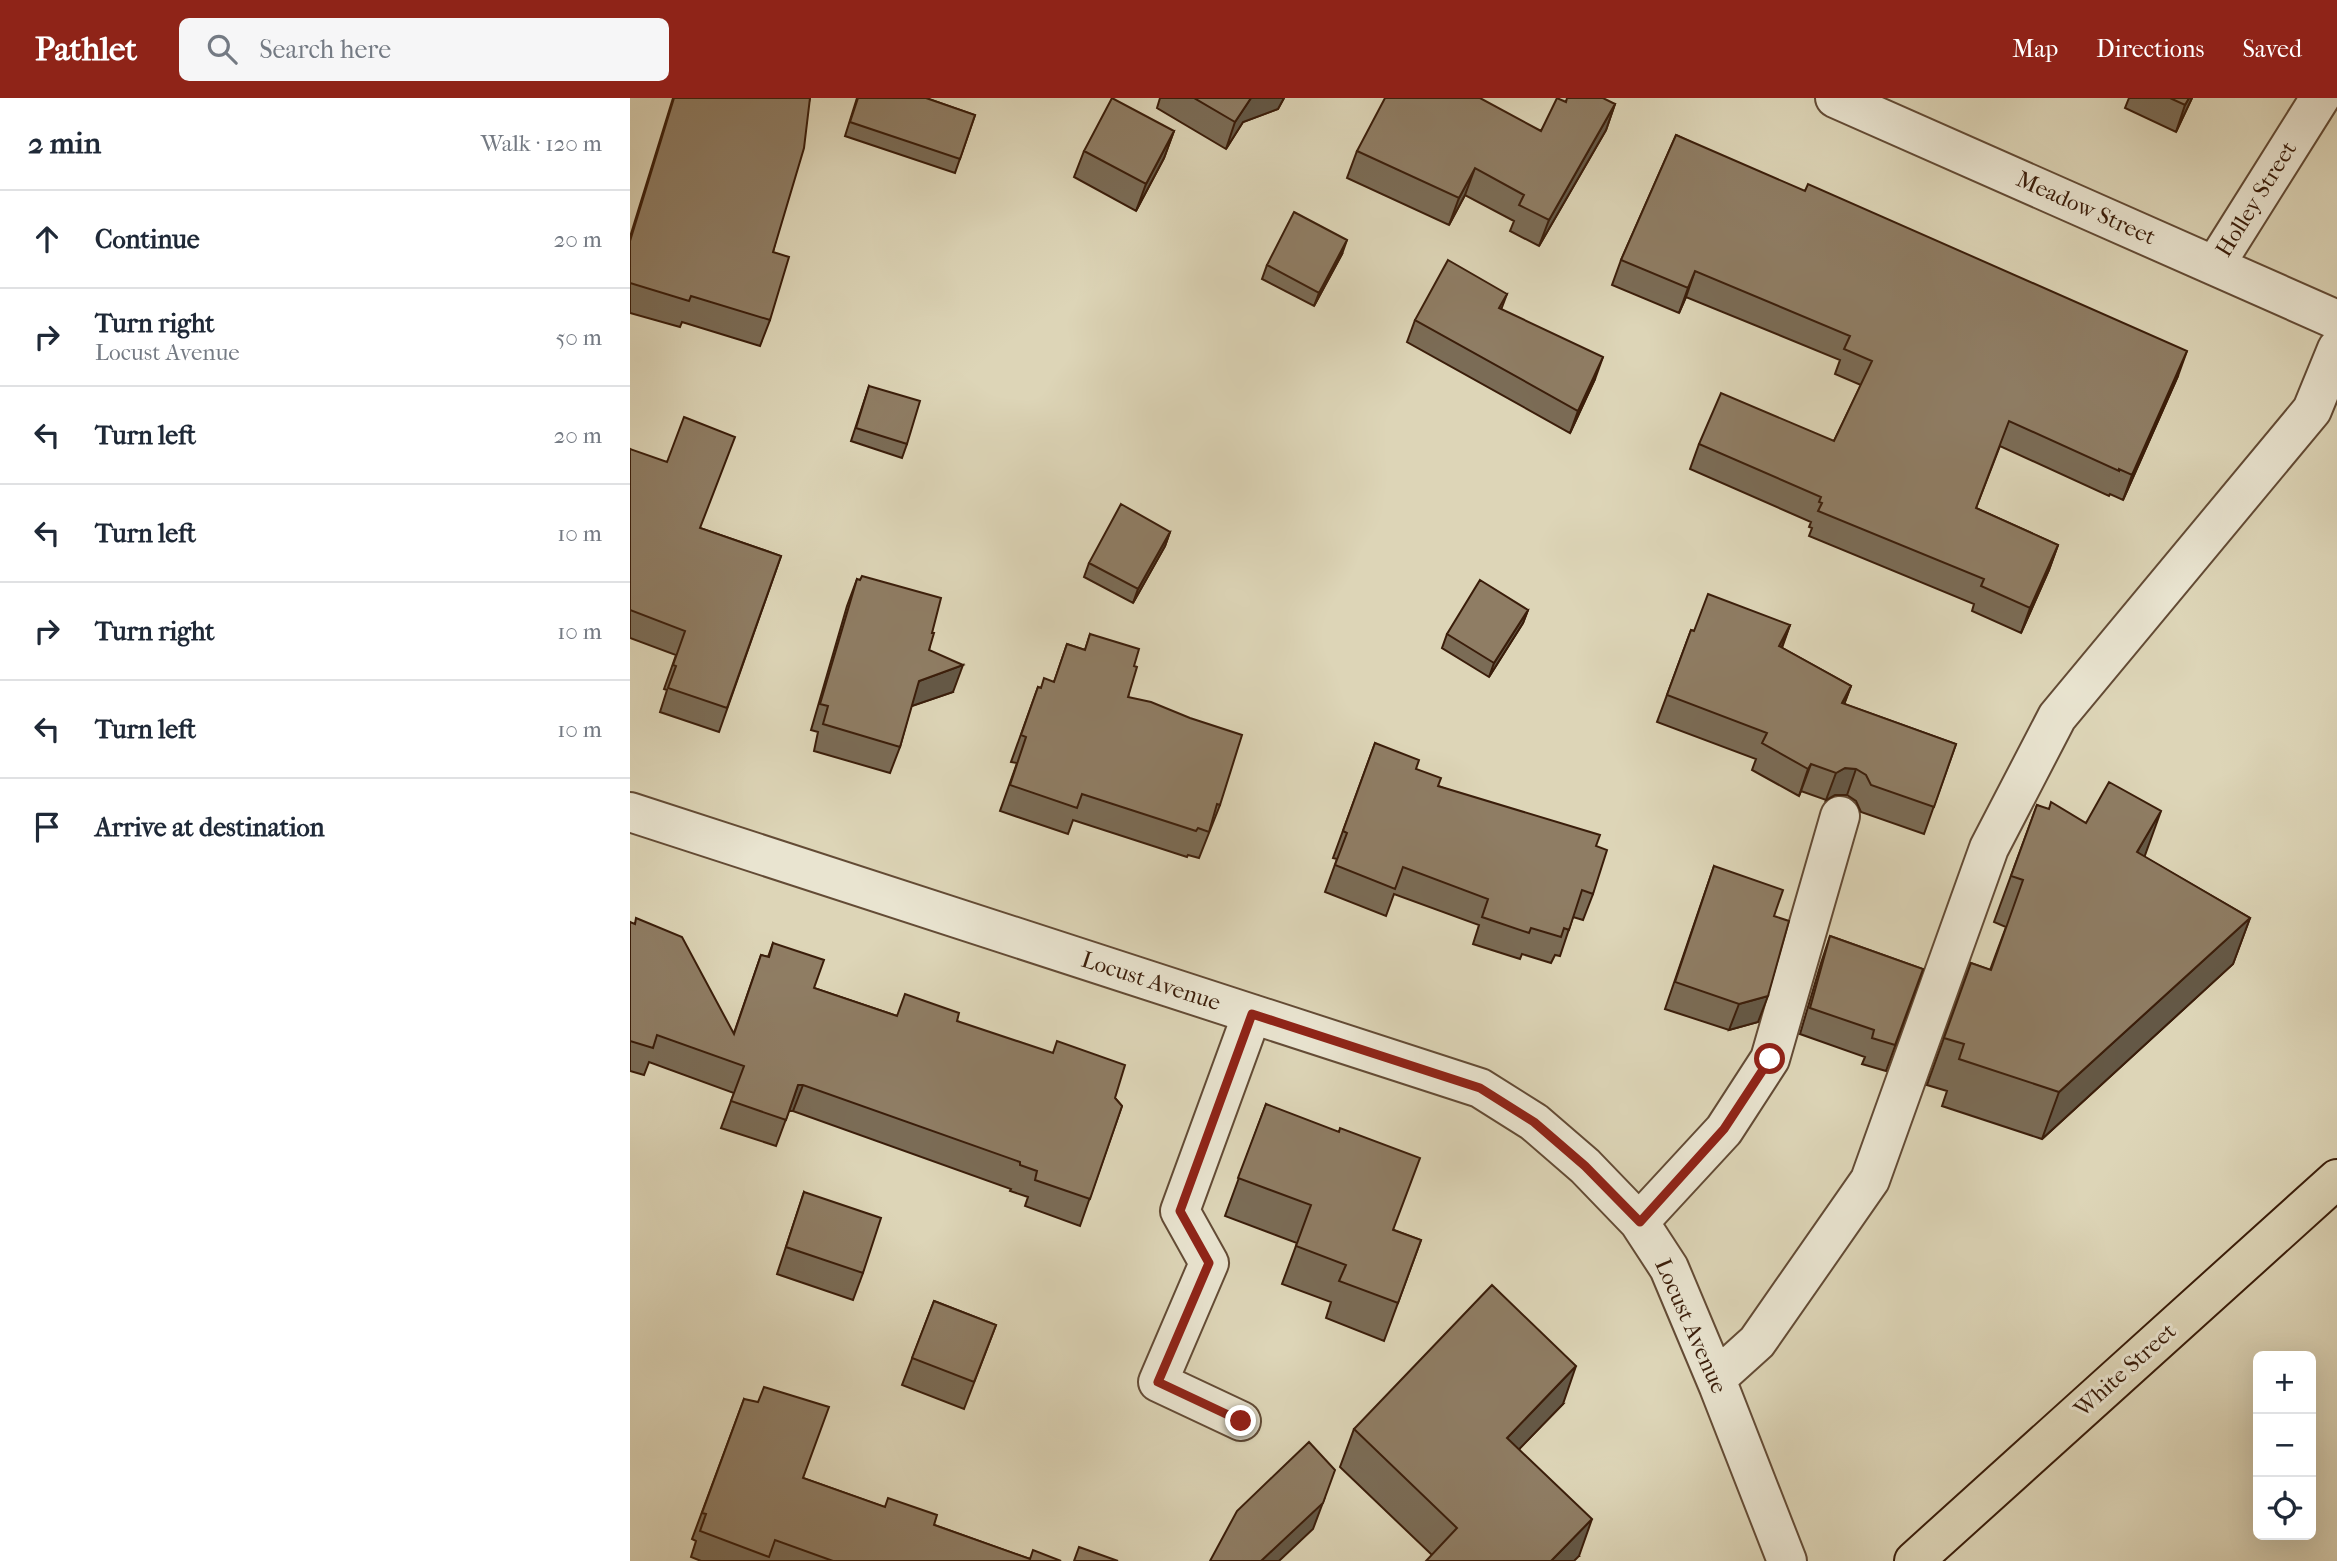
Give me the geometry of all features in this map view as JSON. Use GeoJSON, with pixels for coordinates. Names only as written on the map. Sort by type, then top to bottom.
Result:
{"type":"FeatureCollection","features":[{"type":"Feature","properties":{"kind":"main road","name":"White Street"},"geometry":{"type":"LineString","coordinates":[[1914,1561],[2337,1179]]}},
{"type":"Feature","properties":{"kind":"street","name":"Meadow Street"},"geometry":{"type":"LineString","coordinates":[[1835,98],[2337,320]]}},
{"type":"Feature","properties":{"kind":"street","name":"Holley Street"},"geometry":{"type":"LineString","coordinates":[[2215,265],[2320,98]]}},
{"type":"Feature","properties":{"kind":"street"},"geometry":{"type":"LineString","coordinates":[[1716,1380],[1757,1342],[1870,1180],[1989,848],[2057,717],[2312,410],[2337,349]]}},
{"type":"Feature","properties":{"kind":"street","name":"Locust Avenue"},"geometry":{"type":"LineString","coordinates":[[630,812],[1480,1088],[1534,1122],[1585,1166],[1640,1222],[1669,1268],[1787,1561]]}},
{"type":"Feature","properties":{"kind":"street"},"geometry":{"type":"LineString","coordinates":[[1640,1222],[1724,1129],[1770,1059],[1840,817]]}},
{"type":"Feature","properties":{"kind":"street"},"geometry":{"type":"LineString","coordinates":[[1241,1421],[1158,1382],[1209,1263],[1180,1211],[1252,1014]]}},
{"type":"Feature","properties":{"kind":"building"},"geometry":{"type":"Polygon","coordinates":[[[674,98],[810,98],[804,148],[773,252],[789,257],[770,320],[691,296],[689,301],[630,283],[630,241],[674,98]]]}},
{"type":"Feature","properties":{"kind":"building"},"geometry":{"type":"Polygon","coordinates":[[[858,98],[926,98],[975,115],[960,159],[850,122],[858,98]]]}},
{"type":"Feature","properties":{"kind":"building"},"geometry":{"type":"Polygon","coordinates":[[[1112,98],[1174,131],[1146,184],[1084,151],[1112,98]]]}},
{"type":"Feature","properties":{"kind":"building"},"geometry":{"type":"Polygon","coordinates":[[[1194,98],[1251,98],[1235,122],[1194,98]]]}},
{"type":"Feature","properties":{"kind":"building"},"geometry":{"type":"Polygon","coordinates":[[[1385,98],[1480,98],[1541,131],[1557,98],[1566,102],[1567,98],[1603,98],[1615,104],[1549,220],[1519,205],[1524,195],[1475,168],[1459,198],[1357,151],[1385,98]]]}},
{"type":"Feature","properties":{"kind":"building"},"geometry":{"type":"Polygon","coordinates":[[[2170,98],[2189,98],[2185,105],[2170,98]]]}},
{"type":"Feature","properties":{"kind":"building"},"geometry":{"type":"Polygon","coordinates":[[[1676,135],[1805,191],[1808,184],[2187,351],[2132,475],[2009,421],[1976,508],[2058,545],[2030,608],[1981,586],[1984,579],[1818,511],[1822,503],[1819,502],[1821,497],[1699,444],[1721,393],[1834,441],[1872,361],[1844,349],[1850,336],[1695,271],[1688,288],[1621,260],[1676,135]]]}},
{"type":"Feature","properties":{"kind":"building"},"geometry":{"type":"Polygon","coordinates":[[[1294,212],[1347,240],[1319,293],[1267,265],[1294,212]]]}},
{"type":"Feature","properties":{"kind":"building"},"geometry":{"type":"Polygon","coordinates":[[[1448,260],[1507,294],[1499,308],[1603,357],[1578,411],[1415,320],[1448,260]]]}},
{"type":"Feature","properties":{"kind":"building"},"geometry":{"type":"Polygon","coordinates":[[[869,386],[920,401],[907,444],[856,428],[869,386]]]}},
{"type":"Feature","properties":{"kind":"building"},"geometry":{"type":"Polygon","coordinates":[[[684,417],[735,437],[700,528],[781,556],[727,708],[668,688],[685,631],[630,610],[630,449],[667,462],[684,417]]]}},
{"type":"Feature","properties":{"kind":"building"},"geometry":{"type":"Polygon","coordinates":[[[1121,504],[1170,532],[1138,589],[1089,563],[1121,504]]]}},
{"type":"Feature","properties":{"kind":"building"},"geometry":{"type":"Polygon","coordinates":[[[862,576],[941,598],[929,650],[963,665],[919,681],[900,747],[823,724],[828,706],[820,704],[857,579],[860,580],[862,576]]]}},
{"type":"Feature","properties":{"kind":"building"},"geometry":{"type":"Polygon","coordinates":[[[1480,580],[1528,610],[1494,663],[1447,634],[1480,580]]]}},
{"type":"Feature","properties":{"kind":"building"},"geometry":{"type":"Polygon","coordinates":[[[1708,594],[1790,625],[1779,646],[1851,686],[1842,703],[1956,744],[1934,807],[1871,785],[1866,775],[1856,769],[1845,768],[1836,773],[1811,764],[1808,769],[1762,743],[1767,733],[1667,695],[1691,630],[1694,631],[1708,594]]]}},
{"type":"Feature","properties":{"kind":"building"},"geometry":{"type":"Polygon","coordinates":[[[1090,634],[1139,649],[1128,697],[1151,702],[1242,735],[1209,832],[1198,828],[1196,831],[1082,794],[1077,808],[1010,785],[1026,737],[1021,735],[1038,687],[1041,688],[1044,678],[1054,682],[1067,644],[1085,650],[1090,634]]]}},
{"type":"Feature","properties":{"kind":"building"},"geometry":{"type":"Polygon","coordinates":[[[1375,743],[1419,760],[1416,769],[1441,778],[1438,786],[1600,835],[1596,846],[1607,850],[1593,894],[1582,890],[1569,930],[1564,928],[1561,937],[1531,928],[1529,933],[1482,917],[1488,899],[1403,867],[1395,889],[1335,865],[1347,833],[1343,831],[1375,743]]]}},
{"type":"Feature","properties":{"kind":"building"},"geometry":{"type":"Polygon","coordinates":[[[2109,782],[2161,811],[2137,852],[2250,918],[2059,1092],[1959,1059],[1964,1044],[1944,1038],[1971,963],[1991,970],[2023,880],[2011,876],[2037,805],[2049,809],[2051,802],[2086,823],[2109,782]]]}},
{"type":"Feature","properties":{"kind":"building"},"geometry":{"type":"Polygon","coordinates":[[[1714,866],[1783,890],[1774,916],[1789,921],[1768,996],[1739,1004],[1675,982],[1714,866]]]}},
{"type":"Feature","properties":{"kind":"building"},"geometry":{"type":"Polygon","coordinates":[[[636,918],[682,937],[734,1034],[761,955],[769,957],[773,943],[824,960],[814,988],[897,1016],[905,994],[959,1013],[957,1021],[1053,1053],[1057,1041],[1125,1065],[1115,1098],[1122,1106],[1090,1199],[1035,1180],[1037,1171],[1020,1165],[1020,1162],[803,1085],[798,1085],[786,1120],[731,1101],[744,1066],[657,1035],[653,1048],[630,1041],[630,922],[635,924],[636,918]]]}},
{"type":"Feature","properties":{"kind":"building"},"geometry":{"type":"Polygon","coordinates":[[[1830,936],[1923,969],[1895,1045],[1872,1038],[1874,1030],[1810,1008],[1830,936]]]}},
{"type":"Feature","properties":{"kind":"building"},"geometry":{"type":"Polygon","coordinates":[[[1266,1104],[1339,1132],[1340,1128],[1420,1158],[1393,1230],[1421,1240],[1398,1303],[1339,1281],[1346,1265],[1296,1246],[1311,1205],[1238,1178],[1266,1104]]]}},
{"type":"Feature","properties":{"kind":"building"},"geometry":{"type":"Polygon","coordinates":[[[804,1192],[881,1218],[863,1273],[786,1247],[804,1192]]]}},
{"type":"Feature","properties":{"kind":"building"},"geometry":{"type":"Polygon","coordinates":[[[1492,1285],[1576,1366],[1507,1438],[1592,1519],[1551,1561],[1426,1561],[1457,1528],[1354,1429],[1492,1285]]]}},
{"type":"Feature","properties":{"kind":"building"},"geometry":{"type":"Polygon","coordinates":[[[934,1301],[996,1325],[974,1382],[912,1358],[934,1301]]]}},
{"type":"Feature","properties":{"kind":"building"},"geometry":{"type":"Polygon","coordinates":[[[764,1387],[829,1407],[803,1478],[885,1507],[888,1498],[937,1515],[934,1525],[1030,1559],[1033,1550],[1061,1561],[833,1561],[775,1540],[769,1557],[700,1531],[706,1514],[702,1513],[744,1399],[758,1402],[764,1387]]]}},
{"type":"Feature","properties":{"kind":"building"},"geometry":{"type":"Polygon","coordinates":[[[1309,1442],[1335,1470],[1323,1503],[1261,1561],[1210,1561],[1237,1511],[1309,1442]]]}},
{"type":"Feature","properties":{"kind":"building"},"geometry":{"type":"Polygon","coordinates":[[[1079,1547],[1118,1561],[1074,1561],[1079,1547]]]}},
{"type":"Feature","properties":{"kind":"route"},"geometry":{"type":"LineString","coordinates":[[1241,1421],[1158,1382],[1209,1263],[1180,1211],[1252,1014],[1480,1088],[1534,1122],[1585,1166],[1640,1222],[1724,1129],[1770,1059]]}}]}
